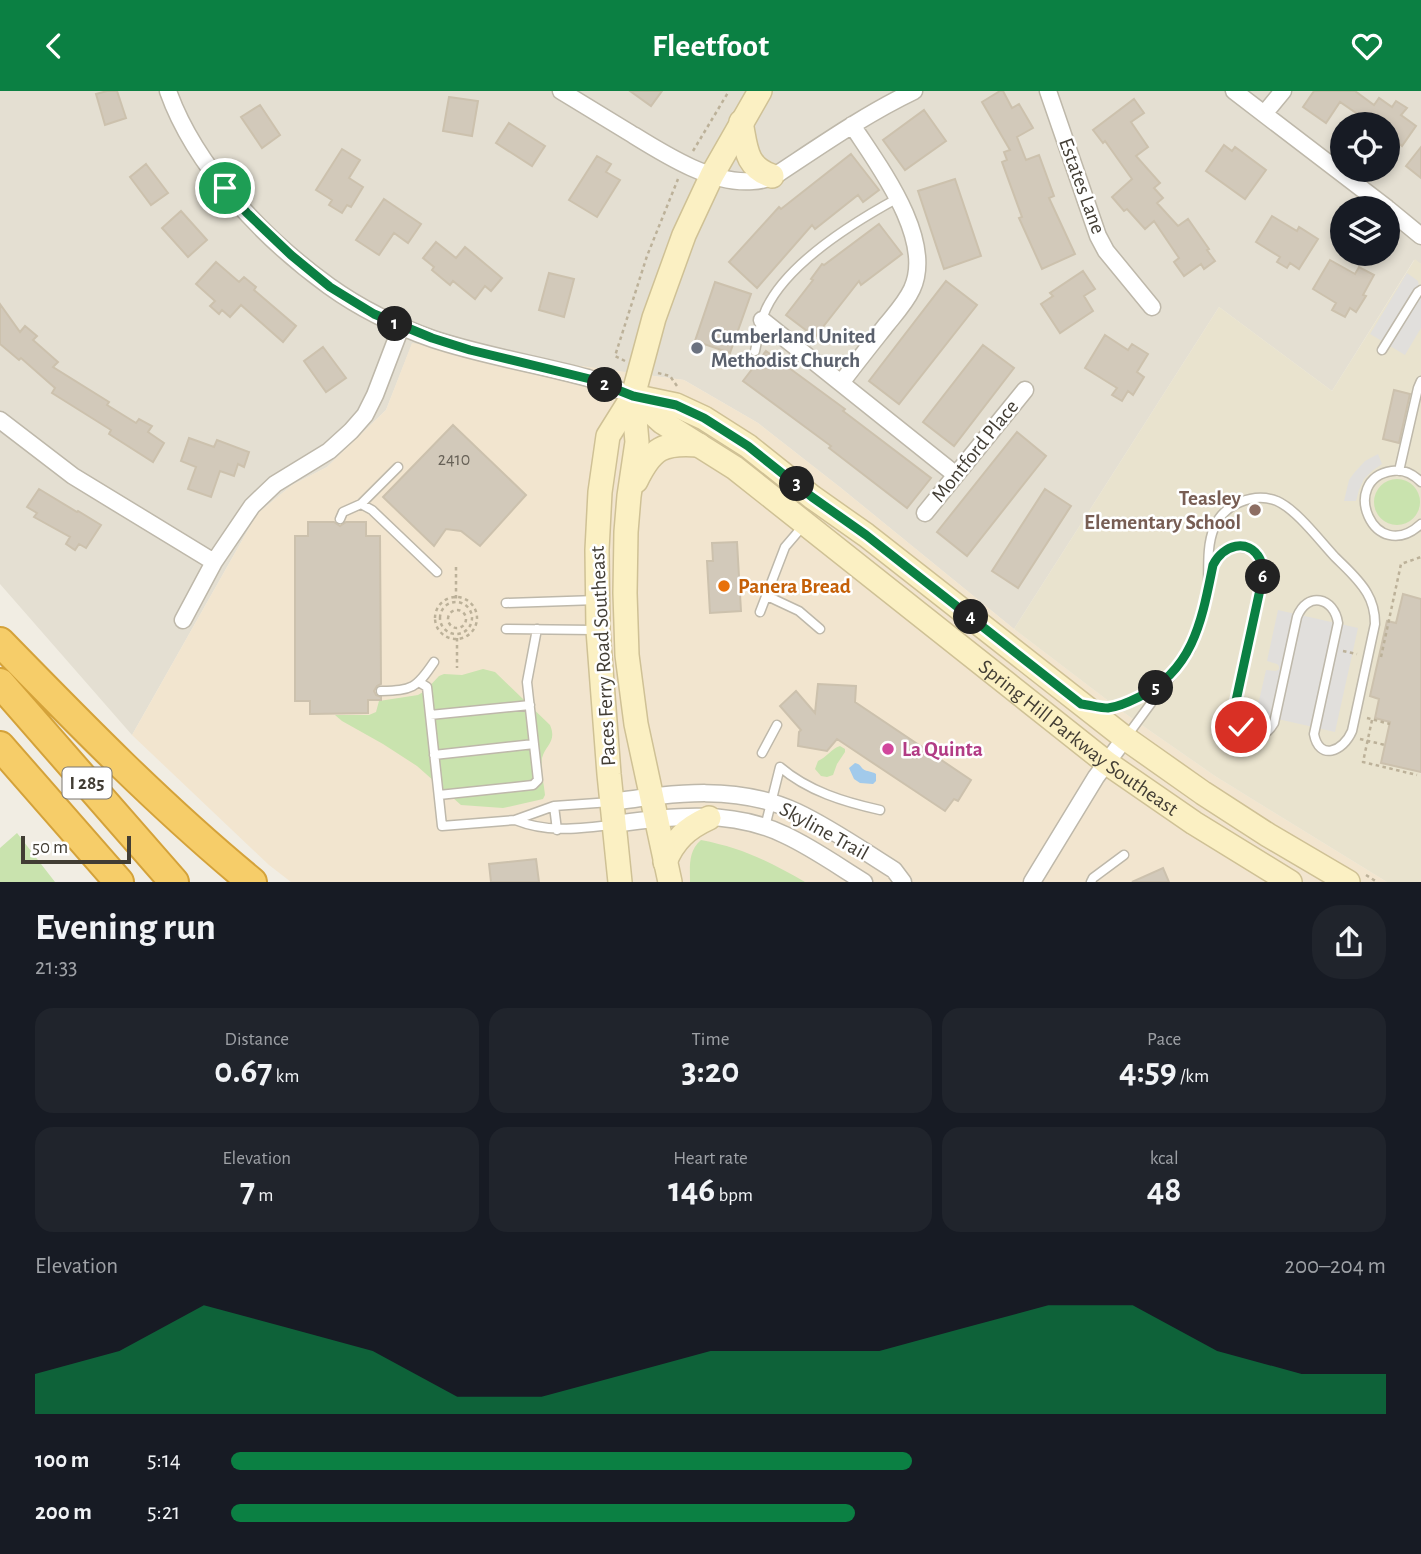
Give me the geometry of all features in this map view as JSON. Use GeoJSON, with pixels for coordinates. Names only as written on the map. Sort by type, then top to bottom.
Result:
{"type":"FeatureCollection","features":[{"type":"Feature","properties":{"kind":"highway"},"geometry":{"type":"LineString","coordinates":[[0,642],[136,780],[252,882]]}},
{"type":"Feature","properties":{"kind":"highway","name":"I 285"},"geometry":{"type":"LineString","coordinates":[[0,683],[174,882]]}},
{"type":"Feature","properties":{"kind":"highway","name":"I 285"},"geometry":{"type":"LineString","coordinates":[[0,746],[119,882]]}},
{"type":"Feature","properties":{"kind":"highway"},"geometry":{"type":"LineString","coordinates":[[33,783],[98,882]]}},
{"type":"Feature","properties":{"kind":"street"},"geometry":{"type":"LineString","coordinates":[[168,91],[182,124],[225,188],[291,255],[330,287],[401,327],[461,347],[590,379],[633,396]]}},
{"type":"Feature","properties":{"kind":"street"},"geometry":{"type":"LineString","coordinates":[[561,91],[668,156],[712,175],[740,181],[772,176],[883,106],[914,91]]}},
{"type":"Feature","properties":{"kind":"street","name":"Paces Ferry Road Southeast"},"geometry":{"type":"LineString","coordinates":[[620,882],[597,600],[600,492],[608,436],[633,396],[653,318],[684,235],[712,175],[760,91]]}},
{"type":"Feature","properties":{"kind":"street","name":"Estates Lane"},"geometry":{"type":"LineString","coordinates":[[1048,91],[1098,236],[1152,307]]}},
{"type":"Feature","properties":{"kind":"street"},"geometry":{"type":"LineString","coordinates":[[1234,91],[1370,196]]}},
{"type":"Feature","properties":{"kind":"street"},"geometry":{"type":"LineString","coordinates":[[1265,114],[1283,91]]}},
{"type":"Feature","properties":{"kind":"street"},"geometry":{"type":"LineString","coordinates":[[741,123],[751,161],[757,169],[772,176]]}},
{"type":"Feature","properties":{"kind":"street"},"geometry":{"type":"LineString","coordinates":[[841,383],[905,301],[914,283],[917,263],[906,216],[898,198],[852,125]]}},
{"type":"Feature","properties":{"kind":"street"},"geometry":{"type":"LineString","coordinates":[[1400,219],[1421,236]]}},
{"type":"Feature","properties":{"kind":"street"},"geometry":{"type":"LineString","coordinates":[[762,320],[956,475]]}},
{"type":"Feature","properties":{"kind":"street"},"geometry":{"type":"LineString","coordinates":[[183,620],[214,562],[252,506],[275,484],[328,451],[365,415],[401,327]]}},
{"type":"Feature","properties":{"kind":"street","name":"Montford Place"},"geometry":{"type":"LineString","coordinates":[[925,513],[1025,390]]}},
{"type":"Feature","properties":{"kind":"street","name":"Paces Ferry Road Southeast"},"geometry":{"type":"LineString","coordinates":[[633,396],[637,442],[629,495],[625,593],[627,655],[636,724],[668,872]]}},
{"type":"Feature","properties":{"kind":"street","name":"Spring Hill Parkway Southeast"},"geometry":{"type":"LineString","coordinates":[[633,396],[662,422],[735,468],[1107,763],[1194,823],[1290,882]]}},
{"type":"Feature","properties":{"kind":"street","name":"Spring Hill Parkway Southeast"},"geometry":{"type":"LineString","coordinates":[[633,396],[676,405],[704,418],[748,446],[1125,738],[1268,835],[1348,882]]}},
{"type":"Feature","properties":{"kind":"street"},"geometry":{"type":"LineString","coordinates":[[0,420],[73,476],[214,562]]}},
{"type":"Feature","properties":{"kind":"street"},"geometry":{"type":"LineString","coordinates":[[629,495],[646,461],[656,451],[676,445],[699,445]]}},
{"type":"Feature","properties":{"kind":"street"},"geometry":{"type":"LineString","coordinates":[[1032,882],[1096,777],[1125,738]]}},
{"type":"Feature","properties":{"kind":"street","name":"Skyline Trail"},"geometry":{"type":"LineString","coordinates":[[613,813],[653,807],[672,793],[712,792],[743,795],[797,812],[894,870],[903,882]]}},
{"type":"Feature","properties":{"kind":"street","name":"Skyline Trail"},"geometry":{"type":"LineString","coordinates":[[613,813],[653,807],[765,827],[801,842],[864,882]]}},
{"type":"Feature","properties":{"kind":"street"},"geometry":{"type":"LineString","coordinates":[[668,872],[674,844],[696,824],[709,818]]}},
{"type":"Feature","properties":{"kind":"lane"},"geometry":{"type":"LineString","coordinates":[[755,351],[762,320],[781,287],[829,241],[898,198]]}},
{"type":"Feature","properties":{"kind":"lane"},"geometry":{"type":"LineString","coordinates":[[1382,350],[1421,290]]}},
{"type":"Feature","properties":{"kind":"lane"},"geometry":{"type":"LineString","coordinates":[[1399,471],[1421,381]]}},
{"type":"Feature","properties":{"kind":"lane"},"geometry":{"type":"LineString","coordinates":[[340,519],[343,512],[361,504],[398,467]]}},
{"type":"Feature","properties":{"kind":"lane"},"geometry":{"type":"LineString","coordinates":[[1421,482],[1407,472],[1385,472],[1369,486],[1364,506],[1367,516],[1381,532],[1402,535],[1421,524]]}},
{"type":"Feature","properties":{"kind":"lane"},"geometry":{"type":"LineString","coordinates":[[1125,738],[1180,664],[1196,636],[1202,620],[1208,592],[1213,565],[1217,557],[1224,550],[1238,546],[1255,552],[1261,559],[1264,571],[1234,710],[1236,719],[1241,727],[1261,736],[1274,723],[1300,608],[1312,601],[1326,603],[1336,614],[1336,631],[1314,734],[1315,742],[1326,750],[1334,750],[1342,747],[1350,737],[1375,614],[1369,595],[1362,585],[1293,512],[1277,501],[1259,498],[1237,503],[1224,513],[1214,527],[1210,542],[1208,592]]}},
{"type":"Feature","properties":{"kind":"lane"},"geometry":{"type":"LineString","coordinates":[[361,504],[372,510],[437,572]]}},
{"type":"Feature","properties":{"kind":"lane"},"geometry":{"type":"LineString","coordinates":[[761,612],[786,547],[805,524]]}},
{"type":"Feature","properties":{"kind":"lane"},"geometry":{"type":"LineString","coordinates":[[767,596],[799,611],[820,629]]}},
{"type":"Feature","properties":{"kind":"lane"},"geometry":{"type":"LineString","coordinates":[[506,603],[597,600]]}},
{"type":"Feature","properties":{"kind":"lane"},"geometry":{"type":"LineString","coordinates":[[506,629],[598,630]]}},
{"type":"Feature","properties":{"kind":"lane"},"geometry":{"type":"LineString","coordinates":[[439,795],[533,785],[538,781],[527,682],[537,629]]}},
{"type":"Feature","properties":{"kind":"lane"},"geometry":{"type":"LineString","coordinates":[[381,691],[408,690],[419,682],[434,662]]}},
{"type":"Feature","properties":{"kind":"lane"},"geometry":{"type":"LineString","coordinates":[[1081,704],[1108,708],[1131,701],[1160,685],[1180,664]]}},
{"type":"Feature","properties":{"kind":"lane"},"geometry":{"type":"LineString","coordinates":[[419,682],[427,687],[442,826],[515,820],[554,806],[613,813]]}},
{"type":"Feature","properties":{"kind":"lane"},"geometry":{"type":"LineString","coordinates":[[430,715],[530,705]]}},
{"type":"Feature","properties":{"kind":"lane"},"geometry":{"type":"LineString","coordinates":[[762,753],[777,725]]}},
{"type":"Feature","properties":{"kind":"lane"},"geometry":{"type":"LineString","coordinates":[[435,755],[534,744]]}},
{"type":"Feature","properties":{"kind":"lane"},"geometry":{"type":"LineString","coordinates":[[765,827],[780,767],[796,781],[847,803],[880,810]]}},
{"type":"Feature","properties":{"kind":"lane"},"geometry":{"type":"LineString","coordinates":[[554,806],[557,830]]}},
{"type":"Feature","properties":{"kind":"lane"},"geometry":{"type":"LineString","coordinates":[[515,820],[532,827],[557,830],[613,813]]}},
{"type":"Feature","properties":{"kind":"lane"},"geometry":{"type":"LineString","coordinates":[[1091,882],[1124,856]]}},
{"type":"Feature","properties":{"kind":"path"},"geometry":{"type":"LineString","coordinates":[[1380,659],[1401,564],[1421,557]]}},
{"type":"Feature","properties":{"kind":"path"},"geometry":{"type":"LineString","coordinates":[[456,567],[456,602]]}},
{"type":"Feature","properties":{"kind":"path"},"geometry":{"type":"LineString","coordinates":[[456,597],[474,607],[477,619],[471,633],[465,637],[451,639],[439,631],[435,617],[445,600],[456,597]]}},
{"type":"Feature","properties":{"kind":"path"},"geometry":{"type":"LineString","coordinates":[[457,637],[442,627],[440,617],[448,605],[456,602],[469,608],[472,619],[469,628],[457,637],[457,668]]}},
{"type":"Feature","properties":{"kind":"path"},"geometry":{"type":"LineString","coordinates":[[448,605],[452,611]]}},
{"type":"Feature","properties":{"kind":"path"},"geometry":{"type":"LineString","coordinates":[[452,611],[461,611],[466,618],[472,619]]}},
{"type":"Feature","properties":{"kind":"path"},"geometry":{"type":"LineString","coordinates":[[452,611],[448,618],[452,626]]}},
{"type":"Feature","properties":{"kind":"path"},"geometry":{"type":"LineString","coordinates":[[452,626],[460,627],[466,618]]}},
{"type":"Feature","properties":{"kind":"path"},"geometry":{"type":"LineString","coordinates":[[447,632],[452,626]]}},
{"type":"Feature","properties":{"kind":"path"},"geometry":{"type":"LineString","coordinates":[[1367,719],[1390,724]]}},
{"type":"Feature","properties":{"kind":"path"},"geometry":{"type":"LineString","coordinates":[[1372,720],[1363,762],[1417,775]]}},
{"type":"Feature","properties":{"kind":"path"},"geometry":{"type":"LineString","coordinates":[[1350,737],[1385,745]]}},
{"type":"Feature","properties":{"kind":"shaded area"},"geometry":{"type":"Polygon","coordinates":[[[0,91],[1421,91],[1421,264],[1414,260],[1332,391],[1219,307],[1014,629],[758,423],[684,380],[412,344],[386,410],[327,467],[292,485],[257,514],[132,735],[0,584],[0,91]]]}},
{"type":"Feature","properties":{"kind":"shaded area","name":"Teasley Elementary School"},"geometry":{"type":"Polygon","coordinates":[[[1415,259],[1421,264],[1421,882],[1387,882],[1215,776],[1123,712],[1014,629],[1219,307],[1332,391],[1415,259]]]}},
{"type":"Feature","properties":{"kind":"shaded area"},"geometry":{"type":"Polygon","coordinates":[[[1407,273],[1418,281],[1421,328],[1405,355],[1370,334],[1407,273]]]}},
{"type":"Feature","properties":{"kind":"shaded area"},"geometry":{"type":"Polygon","coordinates":[[[412,343],[684,380],[758,423],[1014,629],[1123,712],[1215,776],[1387,882],[291,882],[269,865],[132,735],[257,514],[292,485],[327,467],[386,410],[412,343]]]}},
{"type":"Feature","properties":{"kind":"shaded area"},"geometry":{"type":"Polygon","coordinates":[[[1378,454],[1382,464],[1364,479],[1356,501],[1344,501],[1349,480],[1354,473],[1365,461],[1378,454]]]}},
{"type":"Feature","properties":{"kind":"shaded area"},"geometry":{"type":"Polygon","coordinates":[[[1278,610],[1358,628],[1335,732],[1256,714],[1266,670],[1279,669],[1277,664],[1267,661],[1278,610]]]}},
{"type":"Feature","properties":{"kind":"green space"},"geometry":{"type":"Polygon","coordinates":[[[1397,479],[1414,485],[1420,502],[1414,519],[1397,525],[1380,519],[1374,502],[1380,485],[1397,479]]]}},
{"type":"Feature","properties":{"kind":"green space"},"geometry":{"type":"Polygon","coordinates":[[[483,669],[495,672],[550,725],[552,739],[542,758],[543,799],[503,808],[461,805],[417,766],[335,715],[369,715],[376,712],[379,701],[418,695],[439,676],[462,675],[483,669]]]}},
{"type":"Feature","properties":{"kind":"green space"},"geometry":{"type":"Polygon","coordinates":[[[840,746],[845,752],[833,775],[821,776],[815,769],[818,761],[840,746]]]}},
{"type":"Feature","properties":{"kind":"green space"},"geometry":{"type":"Polygon","coordinates":[[[17,833],[55,882],[0,882],[0,848],[17,833]]]}},
{"type":"Feature","properties":{"kind":"green space"},"geometry":{"type":"Polygon","coordinates":[[[701,840],[755,856],[805,882],[690,882],[692,854],[701,840]]]}},
{"type":"Feature","properties":{"kind":"water"},"geometry":{"type":"Polygon","coordinates":[[[855,763],[876,774],[873,784],[860,783],[854,779],[849,768],[855,763]]]}},
{"type":"Feature","properties":{"kind":"building"},"geometry":{"type":"Polygon","coordinates":[[[117,91],[126,118],[105,125],[96,94],[117,91]]]}},
{"type":"Feature","properties":{"kind":"building"},"geometry":{"type":"Polygon","coordinates":[[[630,91],[662,91],[651,106],[630,91]]]}},
{"type":"Feature","properties":{"kind":"building"},"geometry":{"type":"Polygon","coordinates":[[[1003,91],[1012,108],[1019,104],[1033,128],[1017,137],[1026,160],[1039,155],[1054,196],[1049,198],[1075,254],[1042,269],[1019,218],[1022,217],[1002,162],[1007,160],[1004,152],[1010,150],[982,102],[1003,91]]]}},
{"type":"Feature","properties":{"kind":"building"},"geometry":{"type":"Polygon","coordinates":[[[1314,91],[1355,91],[1374,105],[1379,98],[1392,107],[1396,101],[1407,108],[1401,115],[1416,126],[1402,146],[1400,112],[1355,112],[1340,102],[1333,112],[1330,112],[1326,123],[1303,107],[1314,91]]]}},
{"type":"Feature","properties":{"kind":"building"},"geometry":{"type":"Polygon","coordinates":[[[449,97],[478,101],[472,136],[443,131],[449,97]]]}},
{"type":"Feature","properties":{"kind":"building"},"geometry":{"type":"Polygon","coordinates":[[[1134,99],[1144,113],[1131,122],[1148,147],[1136,156],[1160,183],[1154,188],[1163,198],[1157,203],[1178,226],[1188,219],[1215,261],[1204,269],[1201,264],[1184,276],[1174,262],[1179,258],[1154,221],[1145,229],[1112,197],[1132,179],[1105,141],[1103,143],[1093,130],[1134,99]]]}},
{"type":"Feature","properties":{"kind":"building"},"geometry":{"type":"Polygon","coordinates":[[[260,105],[280,135],[262,148],[241,117],[260,105]]]}},
{"type":"Feature","properties":{"kind":"building"},"geometry":{"type":"Polygon","coordinates":[[[924,110],[946,141],[905,170],[883,140],[924,110]]]}},
{"type":"Feature","properties":{"kind":"building"},"geometry":{"type":"Polygon","coordinates":[[[509,123],[545,146],[532,166],[496,143],[509,123]]]}},
{"type":"Feature","properties":{"kind":"building"},"geometry":{"type":"Polygon","coordinates":[[[1224,145],[1232,151],[1235,147],[1266,170],[1245,199],[1206,171],[1224,145]]]}},
{"type":"Feature","properties":{"kind":"building"},"geometry":{"type":"Polygon","coordinates":[[[1421,147],[1421,178],[1406,166],[1421,147]]]}},
{"type":"Feature","properties":{"kind":"building"},"geometry":{"type":"Polygon","coordinates":[[[342,149],[360,160],[349,178],[363,187],[351,207],[347,205],[342,213],[329,205],[332,200],[316,190],[342,149]]]}},
{"type":"Feature","properties":{"kind":"building"},"geometry":{"type":"Polygon","coordinates":[[[851,154],[879,190],[863,202],[858,195],[815,229],[812,225],[757,288],[729,262],[779,207],[781,209],[851,154]]]}},
{"type":"Feature","properties":{"kind":"building"},"geometry":{"type":"Polygon","coordinates":[[[597,156],[611,164],[606,172],[620,180],[597,217],[569,200],[597,156]]]}},
{"type":"Feature","properties":{"kind":"building"},"geometry":{"type":"Polygon","coordinates":[[[146,164],[168,193],[151,205],[130,177],[146,164]]]}},
{"type":"Feature","properties":{"kind":"building"},"geometry":{"type":"Polygon","coordinates":[[[955,179],[981,256],[944,269],[918,191],[955,179]]]}},
{"type":"Feature","properties":{"kind":"building"},"geometry":{"type":"Polygon","coordinates":[[[384,199],[421,224],[408,243],[394,233],[379,255],[356,240],[384,199]]]}},
{"type":"Feature","properties":{"kind":"building"},"geometry":{"type":"Polygon","coordinates":[[[181,211],[207,240],[188,257],[162,228],[181,211]]]}},
{"type":"Feature","properties":{"kind":"building"},"geometry":{"type":"Polygon","coordinates":[[[1272,216],[1297,231],[1299,227],[1318,239],[1299,269],[1290,263],[1287,268],[1277,262],[1280,257],[1256,242],[1272,216]]]}},
{"type":"Feature","properties":{"kind":"building"},"geometry":{"type":"Polygon","coordinates":[[[879,224],[902,254],[861,285],[859,281],[815,337],[786,315],[822,264],[879,224]]]}},
{"type":"Feature","properties":{"kind":"building"},"geometry":{"type":"Polygon","coordinates":[[[436,242],[456,258],[465,247],[502,278],[491,291],[485,286],[475,299],[453,281],[450,285],[432,270],[434,267],[423,258],[436,242]]]}},
{"type":"Feature","properties":{"kind":"building"},"geometry":{"type":"Polygon","coordinates":[[[1330,260],[1330,266],[1341,266],[1355,274],[1359,267],[1374,275],[1356,312],[1350,308],[1345,317],[1332,310],[1336,303],[1313,289],[1330,260]]]}},
{"type":"Feature","properties":{"kind":"building"},"geometry":{"type":"Polygon","coordinates":[[[216,262],[239,282],[244,277],[256,287],[254,290],[296,326],[283,342],[241,305],[230,317],[222,310],[219,314],[210,306],[215,301],[196,284],[216,262]]]}},
{"type":"Feature","properties":{"kind":"building"},"geometry":{"type":"Polygon","coordinates":[[[1083,271],[1095,289],[1084,296],[1093,311],[1060,333],[1041,304],[1053,296],[1050,293],[1083,271]]]}},
{"type":"Feature","properties":{"kind":"building"},"geometry":{"type":"Polygon","coordinates":[[[549,273],[574,279],[564,317],[539,310],[549,273]]]}},
{"type":"Feature","properties":{"kind":"building"},"geometry":{"type":"Polygon","coordinates":[[[946,281],[977,305],[899,404],[869,381],[946,281]]]}},
{"type":"Feature","properties":{"kind":"building"},"geometry":{"type":"Polygon","coordinates":[[[715,282],[751,294],[730,353],[695,341],[715,282]]]}},
{"type":"Feature","properties":{"kind":"building"},"geometry":{"type":"Polygon","coordinates":[[[0,304],[20,332],[25,326],[37,336],[33,340],[58,362],[53,367],[109,402],[107,405],[136,423],[139,419],[152,426],[148,432],[164,443],[153,462],[109,434],[111,430],[52,393],[55,388],[21,358],[19,360],[0,344],[0,304]]]}},
{"type":"Feature","properties":{"kind":"building"},"geometry":{"type":"Polygon","coordinates":[[[1105,335],[1128,350],[1132,344],[1148,354],[1137,372],[1144,377],[1133,395],[1128,391],[1122,401],[1112,395],[1117,388],[1085,368],[1105,335]]]}},
{"type":"Feature","properties":{"kind":"building"},"geometry":{"type":"Polygon","coordinates":[[[983,345],[1014,368],[954,446],[923,422],[983,345]]]}},
{"type":"Feature","properties":{"kind":"building"},"geometry":{"type":"Polygon","coordinates":[[[323,347],[346,378],[326,392],[304,361],[323,347]]]}},
{"type":"Feature","properties":{"kind":"building"},"geometry":{"type":"Polygon","coordinates":[[[766,351],[845,409],[843,411],[931,478],[907,508],[829,448],[831,446],[743,381],[766,351]]]}},
{"type":"Feature","properties":{"kind":"building"},"geometry":{"type":"Polygon","coordinates":[[[1394,390],[1410,394],[1399,443],[1383,439],[1394,390]]]}},
{"type":"Feature","properties":{"kind":"building"},"geometry":{"type":"Polygon","coordinates":[[[453,425],[526,495],[480,546],[461,531],[446,529],[434,546],[383,497],[453,425]]]}},
{"type":"Feature","properties":{"kind":"building"},"geometry":{"type":"Polygon","coordinates":[[[1017,432],[1046,456],[967,556],[937,532],[1017,432]]]}},
{"type":"Feature","properties":{"kind":"building"},"geometry":{"type":"Polygon","coordinates":[[[189,438],[214,447],[217,440],[249,452],[244,467],[238,464],[234,476],[220,471],[211,497],[188,489],[196,467],[181,461],[189,438]]]}},
{"type":"Feature","properties":{"kind":"building"},"geometry":{"type":"Polygon","coordinates":[[[39,489],[101,525],[86,548],[79,544],[75,550],[66,544],[70,537],[34,517],[37,513],[27,507],[39,489]]]}},
{"type":"Feature","properties":{"kind":"building"},"geometry":{"type":"Polygon","coordinates":[[[1045,489],[1071,506],[1018,588],[992,571],[1045,489]]]}},
{"type":"Feature","properties":{"kind":"building"},"geometry":{"type":"Polygon","coordinates":[[[308,522],[334,522],[340,526],[346,522],[366,522],[366,536],[380,536],[381,684],[374,691],[381,700],[368,700],[368,713],[310,714],[310,701],[295,701],[295,536],[308,536],[308,522]]]}},
{"type":"Feature","properties":{"kind":"building","name":"Panera Bread"},"geometry":{"type":"Polygon","coordinates":[[[737,542],[741,611],[710,613],[707,561],[713,561],[712,543],[737,542]]]}},
{"type":"Feature","properties":{"kind":"building"},"geometry":{"type":"Polygon","coordinates":[[[1403,594],[1421,599],[1421,772],[1381,763],[1390,722],[1375,718],[1379,699],[1370,696],[1387,621],[1396,623],[1403,594]]]}},
{"type":"Feature","properties":{"kind":"building","name":"La Quinta"},"geometry":{"type":"Polygon","coordinates":[[[818,684],[856,686],[855,702],[971,780],[958,801],[954,799],[945,811],[837,739],[827,751],[798,746],[801,730],[780,706],[796,691],[815,713],[818,684]]]}},
{"type":"Feature","properties":{"kind":"building"},"geometry":{"type":"Polygon","coordinates":[[[536,859],[539,882],[491,882],[489,864],[536,859]]]}},
{"type":"Feature","properties":{"kind":"building"},"geometry":{"type":"Polygon","coordinates":[[[1163,868],[1169,882],[1132,882],[1163,868]]]}},
{"type":"Feature","properties":{"kind":"place","name":"Cumberland United Methodist Church"},"geometry":{"type":"Point","coordinates":[697,348]}},
{"type":"Feature","properties":{"kind":"place","name":"Teasley Elementary School"},"geometry":{"type":"Point","coordinates":[1255,510]}},
{"type":"Feature","properties":{"kind":"place","name":"Panera Bread"},"geometry":{"type":"Point","coordinates":[724,586]}},
{"type":"Feature","properties":{"kind":"place","name":"La Quinta"},"geometry":{"type":"Point","coordinates":[888,749]}},
{"type":"Feature","properties":{"kind":"route"},"geometry":{"type":"LineString","coordinates":[[225,188],[270,236],[313,274],[374,314],[401,327],[470,350],[590,379],[633,396],[676,405],[729,433],[866,535],[1081,704],[1108,708],[1131,701],[1160,685],[1180,664],[1196,636],[1217,557],[1232,547],[1248,548],[1261,559],[1264,571],[1234,710],[1241,727]]}}]}
